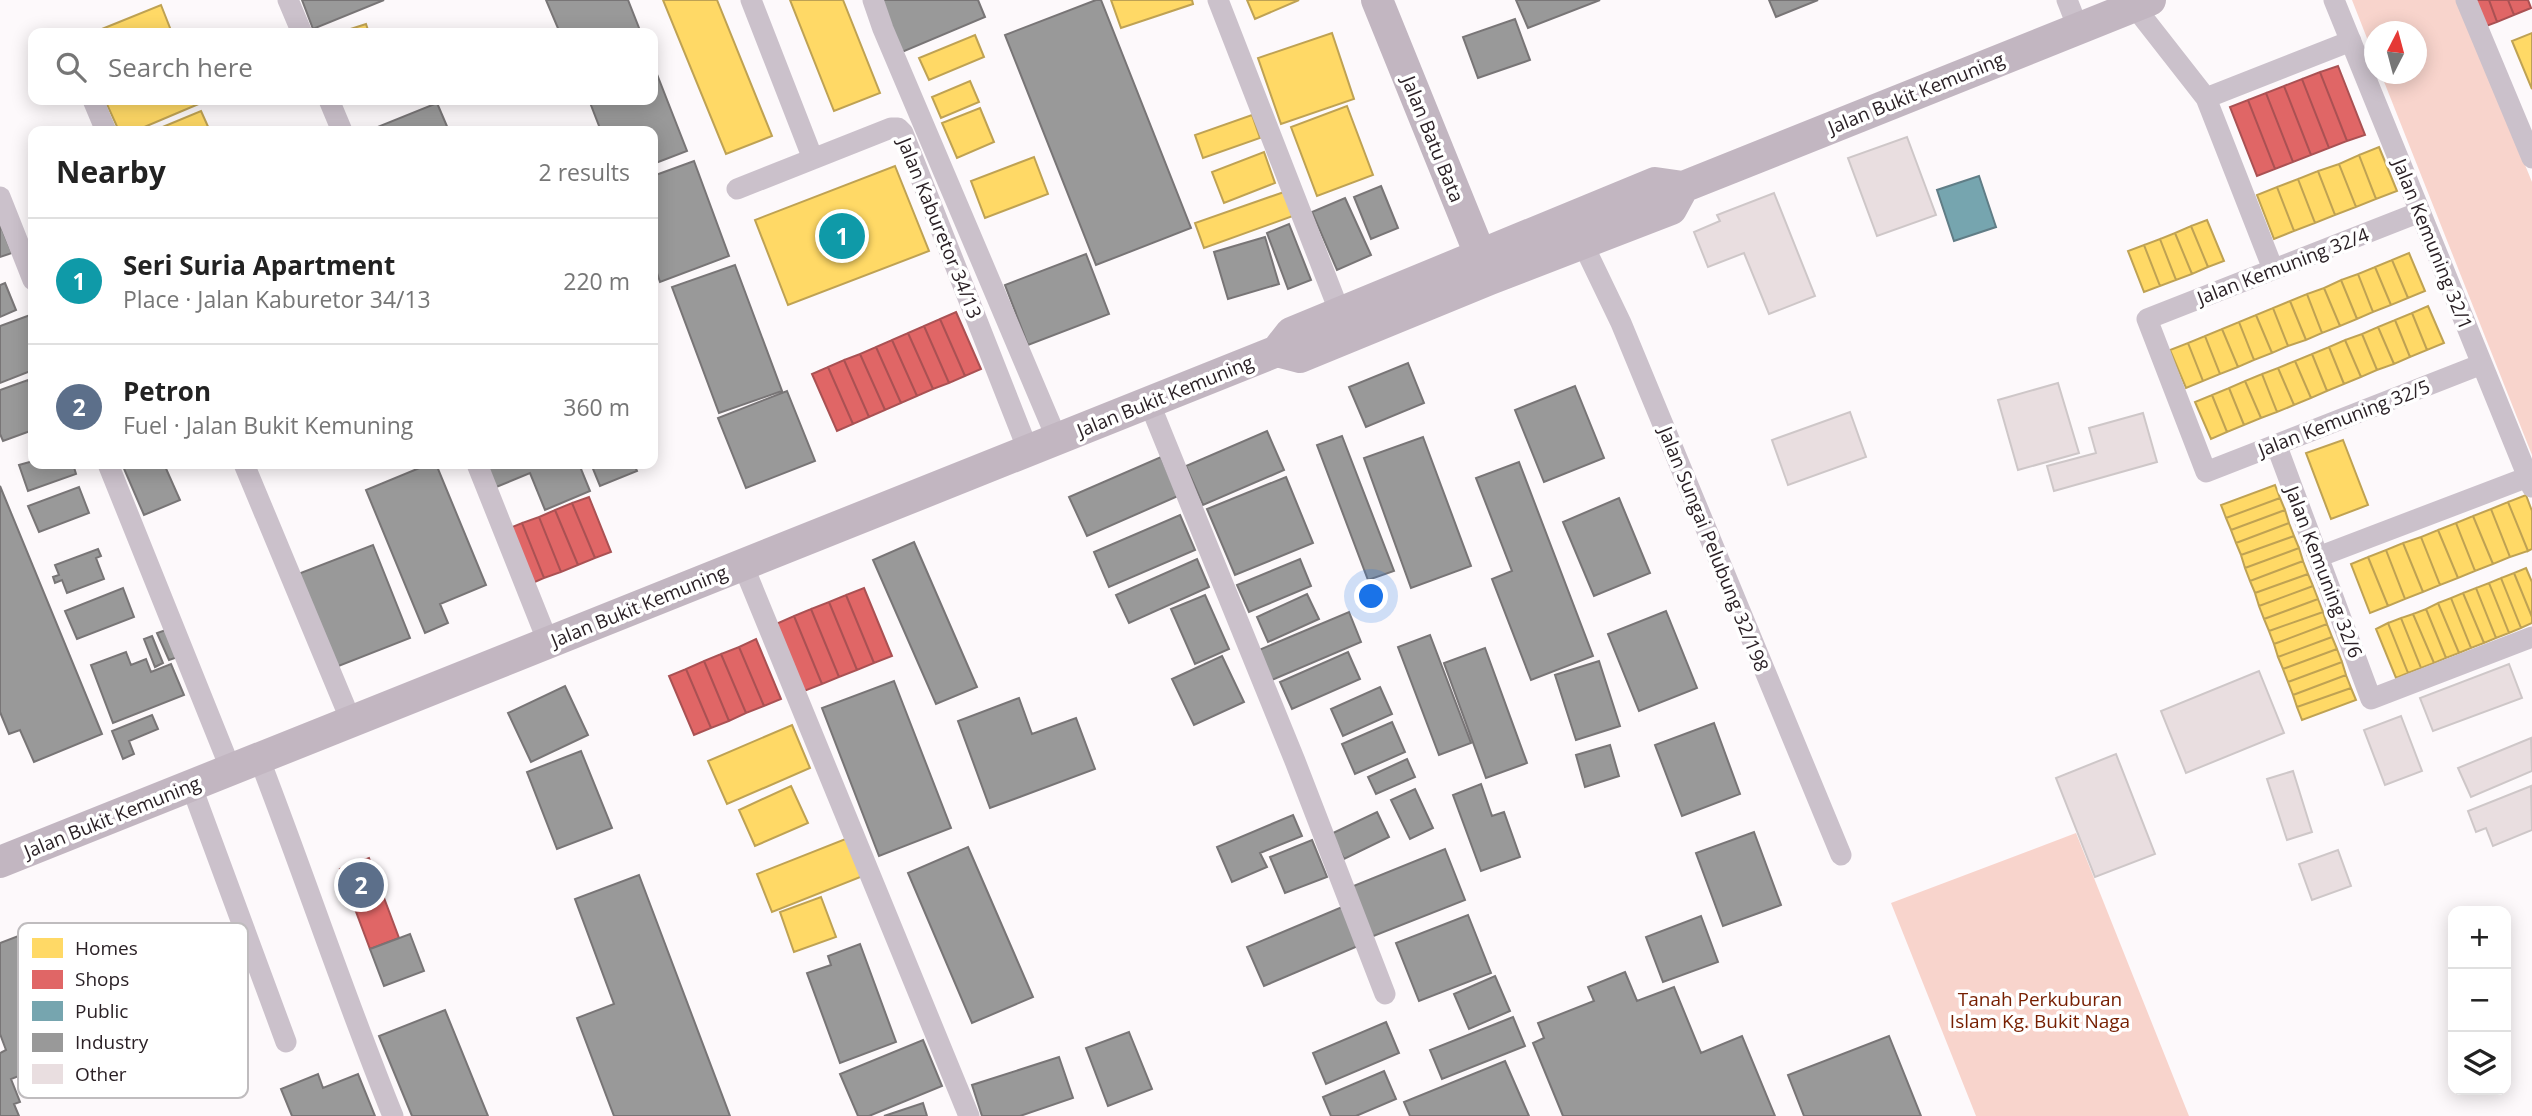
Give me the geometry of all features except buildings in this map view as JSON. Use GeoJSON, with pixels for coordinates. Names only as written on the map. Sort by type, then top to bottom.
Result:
{"type":"FeatureCollection","features":[{"type":"Feature","properties":{"kind":"main road","name":"Jalan Batu Bata"},"geometry":{"type":"LineString","coordinates":[[1377,0],[1485,267]]}},
{"type":"Feature","properties":{"kind":"main road","name":"Jalan Bukit Kemuning"},"geometry":{"type":"LineString","coordinates":[[1278,351],[1300,357],[1655,183],[1683,187],[2072,14],[2142,3]]}},
{"type":"Feature","properties":{"kind":"main road","name":"Jalan Bukit Kemuning"},"geometry":{"type":"LineString","coordinates":[[0,862],[1278,351],[1291,332],[1340,313],[1485,267],[1583,244],[1671,209],[1683,187]]}},
{"type":"Feature","properties":{"kind":"street"},"geometry":{"type":"LineString","coordinates":[[288,0],[300,28]]}},
{"type":"Feature","properties":{"kind":"street"},"geometry":{"type":"LineString","coordinates":[[751,0],[813,159]]}},
{"type":"Feature","properties":{"kind":"street"},"geometry":{"type":"LineString","coordinates":[[873,0],[1057,439]]}},
{"type":"Feature","properties":{"kind":"street"},"geometry":{"type":"LineString","coordinates":[[1218,0],[1340,313]]}},
{"type":"Feature","properties":{"kind":"street","name":"Jalan Kemuning 32/1"},"geometry":{"type":"LineString","coordinates":[[2334,0],[2530,482]]}},
{"type":"Feature","properties":{"kind":"street"},"geometry":{"type":"LineString","coordinates":[[2466,0],[2532,158]]}},
{"type":"Feature","properties":{"kind":"street"},"geometry":{"type":"LineString","coordinates":[[2142,3],[2206,98],[2273,269]]}},
{"type":"Feature","properties":{"kind":"street"},"geometry":{"type":"LineString","coordinates":[[2206,98],[2351,41]]}},
{"type":"Feature","properties":{"kind":"street"},"geometry":{"type":"LineString","coordinates":[[95,105],[104,126]]}},
{"type":"Feature","properties":{"kind":"street"},"geometry":{"type":"LineString","coordinates":[[331,105],[340,126]]}},
{"type":"Feature","properties":{"kind":"street","name":"Jalan Kaburetor 34/13"},"geometry":{"type":"LineString","coordinates":[[737,189],[891,128],[898,128],[903,133],[1028,450]]}},
{"type":"Feature","properties":{"kind":"street"},"geometry":{"type":"LineString","coordinates":[[0,197],[28,267]]}},
{"type":"Feature","properties":{"kind":"street","name":"Jalan Kemuning 32/4"},"geometry":{"type":"LineString","coordinates":[[2206,472],[2147,319],[2420,212]]}},
{"type":"Feature","properties":{"kind":"street","name":"Jalan Sungai Pelubung 32/198"},"geometry":{"type":"LineString","coordinates":[[1583,244],[1621,323],[1841,855]]}},
{"type":"Feature","properties":{"kind":"street","name":"Jalan Kemuning 32/5"},"geometry":{"type":"LineString","coordinates":[[2206,472],[2482,364]]}},
{"type":"Feature","properties":{"kind":"street"},"geometry":{"type":"LineString","coordinates":[[1149,402],[1295,761],[1385,994]]}},
{"type":"Feature","properties":{"kind":"street","name":"Jalan Kemuning 32/6"},"geometry":{"type":"LineString","coordinates":[[2276,444],[2371,699],[2532,637]]}},
{"type":"Feature","properties":{"kind":"street"},"geometry":{"type":"LineString","coordinates":[[110,469],[245,764],[299,862],[393,1116]]}},
{"type":"Feature","properties":{"kind":"street"},"geometry":{"type":"LineString","coordinates":[[246,469],[351,721]]}},
{"type":"Feature","properties":{"kind":"street"},"geometry":{"type":"LineString","coordinates":[[479,469],[548,642]]}},
{"type":"Feature","properties":{"kind":"street"},"geometry":{"type":"LineString","coordinates":[[2318,556],[2530,482]]}},
{"type":"Feature","properties":{"kind":"street"},"geometry":{"type":"LineString","coordinates":[[743,565],[969,1116]]}},
{"type":"Feature","properties":{"kind":"street"},"geometry":{"type":"LineString","coordinates":[[191,785],[242,923]]}},
{"type":"Feature","properties":{"kind":"street"},"geometry":{"type":"LineString","coordinates":[[248,939],[286,1042]]}},
{"type":"Feature","properties":{"kind":"green space"},"geometry":{"type":"Polygon","coordinates":[[[2352,0],[2458,0],[2532,182],[2532,455],[2385,84],[2427,84],[2427,21],[2364,21],[2364,31],[2352,0]]]}},
{"type":"Feature","properties":{"kind":"green space","name":"Tanah Perkuburan Islam Kg. Bukit Naga"},"geometry":{"type":"Polygon","coordinates":[[[2076,833],[2189,1116],[1976,1116],[1891,903],[2076,833]]]}},
{"type":"Feature","properties":{"kind":"place","name":"Seri Suria Apartment"},"geometry":{"type":"Point","coordinates":[842,236]}},
{"type":"Feature","properties":{"kind":"place","name":"Petron"},"geometry":{"type":"Point","coordinates":[361,885]}}]}
